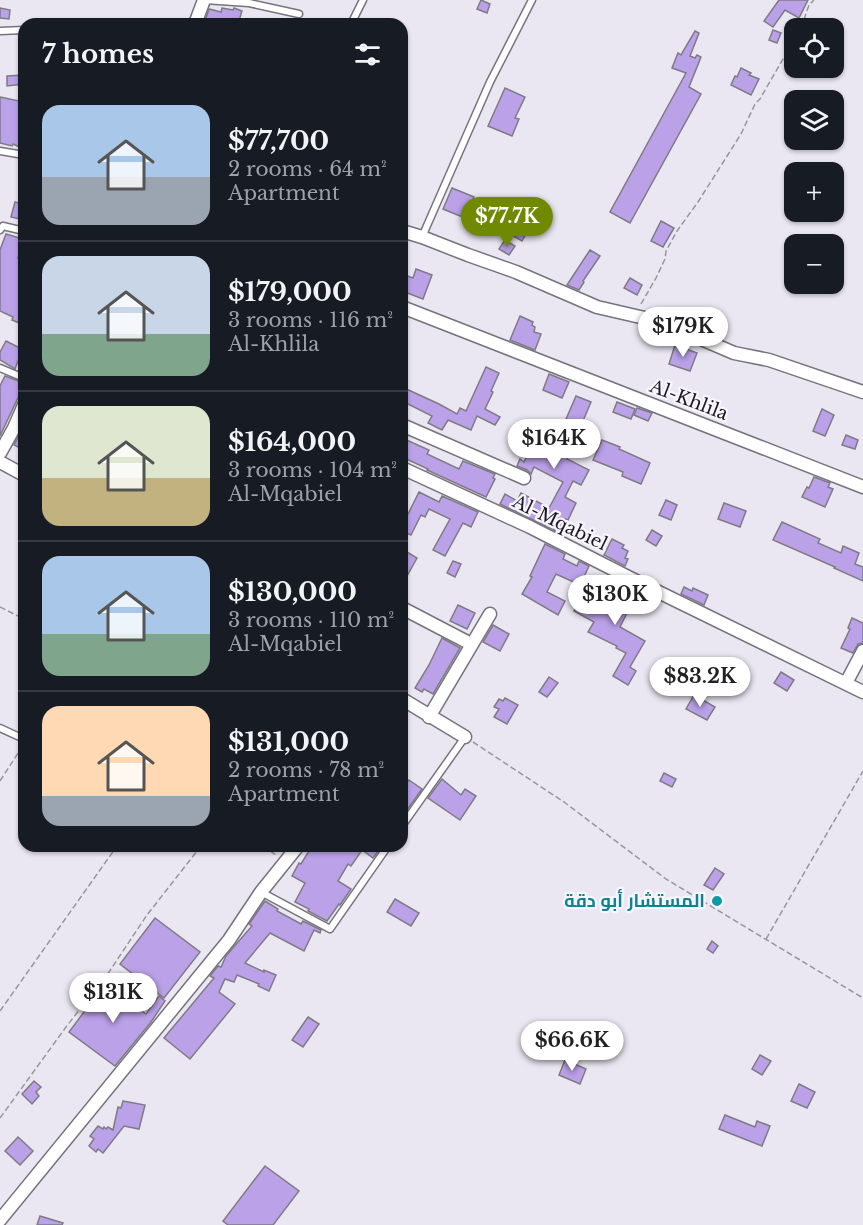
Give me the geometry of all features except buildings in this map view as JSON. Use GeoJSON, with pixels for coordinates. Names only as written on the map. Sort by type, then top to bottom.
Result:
{"type":"FeatureCollection","features":[{"type":"Feature","properties":{"kind":"street"},"geometry":{"type":"LineString","coordinates":[[197,18],[204,0]]}},
{"type":"Feature","properties":{"kind":"street"},"geometry":{"type":"LineString","coordinates":[[408,233],[516,272],[597,307],[650,319],[734,353],[769,360],[863,392]]}},
{"type":"Feature","properties":{"kind":"street","name":"Al-Khlila"},"geometry":{"type":"LineString","coordinates":[[408,309],[863,488]]}},
{"type":"Feature","properties":{"kind":"street"},"geometry":{"type":"LineString","coordinates":[[0,453],[18,419]]}},
{"type":"Feature","properties":{"kind":"street"},"geometry":{"type":"LineString","coordinates":[[408,428],[524,478]]}},
{"type":"Feature","properties":{"kind":"street"},"geometry":{"type":"LineString","coordinates":[[0,462],[18,472]]}},
{"type":"Feature","properties":{"kind":"street","name":"Al-Mqabiel"},"geometry":{"type":"LineString","coordinates":[[408,471],[530,527],[863,692]]}},
{"type":"Feature","properties":{"kind":"street"},"geometry":{"type":"LineString","coordinates":[[408,611],[471,644]]}},
{"type":"Feature","properties":{"kind":"street"},"geometry":{"type":"LineString","coordinates":[[429,717],[490,614]]}},
{"type":"Feature","properties":{"kind":"street"},"geometry":{"type":"LineString","coordinates":[[846,683],[863,651]]}},
{"type":"Feature","properties":{"kind":"street"},"geometry":{"type":"LineString","coordinates":[[408,703],[465,737]]}},
{"type":"Feature","properties":{"kind":"street"},"geometry":{"type":"LineString","coordinates":[[0,1220],[229,940],[261,892],[293,852]]}},
{"type":"Feature","properties":{"kind":"lane"},"geometry":{"type":"LineString","coordinates":[[204,0],[249,3],[299,14]]}},
{"type":"Feature","properties":{"kind":"lane"},"geometry":{"type":"LineString","coordinates":[[354,18],[363,0]]}},
{"type":"Feature","properties":{"kind":"lane"},"geometry":{"type":"LineString","coordinates":[[422,237],[490,82],[532,0]]}},
{"type":"Feature","properties":{"kind":"lane"},"geometry":{"type":"LineString","coordinates":[[0,31],[18,30]]}},
{"type":"Feature","properties":{"kind":"lane"},"geometry":{"type":"LineString","coordinates":[[0,151],[18,154]]}},
{"type":"Feature","properties":{"kind":"lane"},"geometry":{"type":"LineString","coordinates":[[0,230],[3,226],[18,230]]}},
{"type":"Feature","properties":{"kind":"lane"},"geometry":{"type":"LineString","coordinates":[[0,368],[18,376]]}},
{"type":"Feature","properties":{"kind":"lane"},"geometry":{"type":"LineString","coordinates":[[0,728],[18,738]]}},
{"type":"Feature","properties":{"kind":"lane"},"geometry":{"type":"LineString","coordinates":[[408,818],[465,737]]}},
{"type":"Feature","properties":{"kind":"lane"},"geometry":{"type":"LineString","coordinates":[[261,892],[330,929],[384,852]]}},
{"type":"Feature","properties":{"kind":"path"},"geometry":{"type":"LineString","coordinates":[[804,18],[809,5],[814,0]]}},
{"type":"Feature","properties":{"kind":"path"},"geometry":{"type":"LineString","coordinates":[[633,316],[656,278],[666,251],[677,231],[741,134],[755,104],[784,58]]}},
{"type":"Feature","properties":{"kind":"path"},"geometry":{"type":"LineString","coordinates":[[0,607],[18,616]]}},
{"type":"Feature","properties":{"kind":"path"},"geometry":{"type":"LineString","coordinates":[[465,737],[564,802],[666,879],[863,998]]}},
{"type":"Feature","properties":{"kind":"path"},"geometry":{"type":"LineString","coordinates":[[0,781],[18,752]]}},
{"type":"Feature","properties":{"kind":"path"},"geometry":{"type":"LineString","coordinates":[[766,940],[863,771]]}},
{"type":"Feature","properties":{"kind":"path"},"geometry":{"type":"LineString","coordinates":[[0,1011],[113,852]]}},
{"type":"Feature","properties":{"kind":"path"},"geometry":{"type":"LineString","coordinates":[[0,1118],[109,972],[147,915],[196,852]]}},
{"type":"Feature","properties":{"kind":"path"},"geometry":{"type":"LineString","coordinates":[[271,852],[285,862]]}},
{"type":"Feature","properties":{"kind":"water"},"geometry":{"type":"Polygon","coordinates":[[[120,972],[152,995],[145,1005],[113,981],[120,972]]]}},
{"type":"Feature","properties":{"kind":"place","name":"المستشار أبو دقة"},"geometry":{"type":"Point","coordinates":[717,901]}}]}
